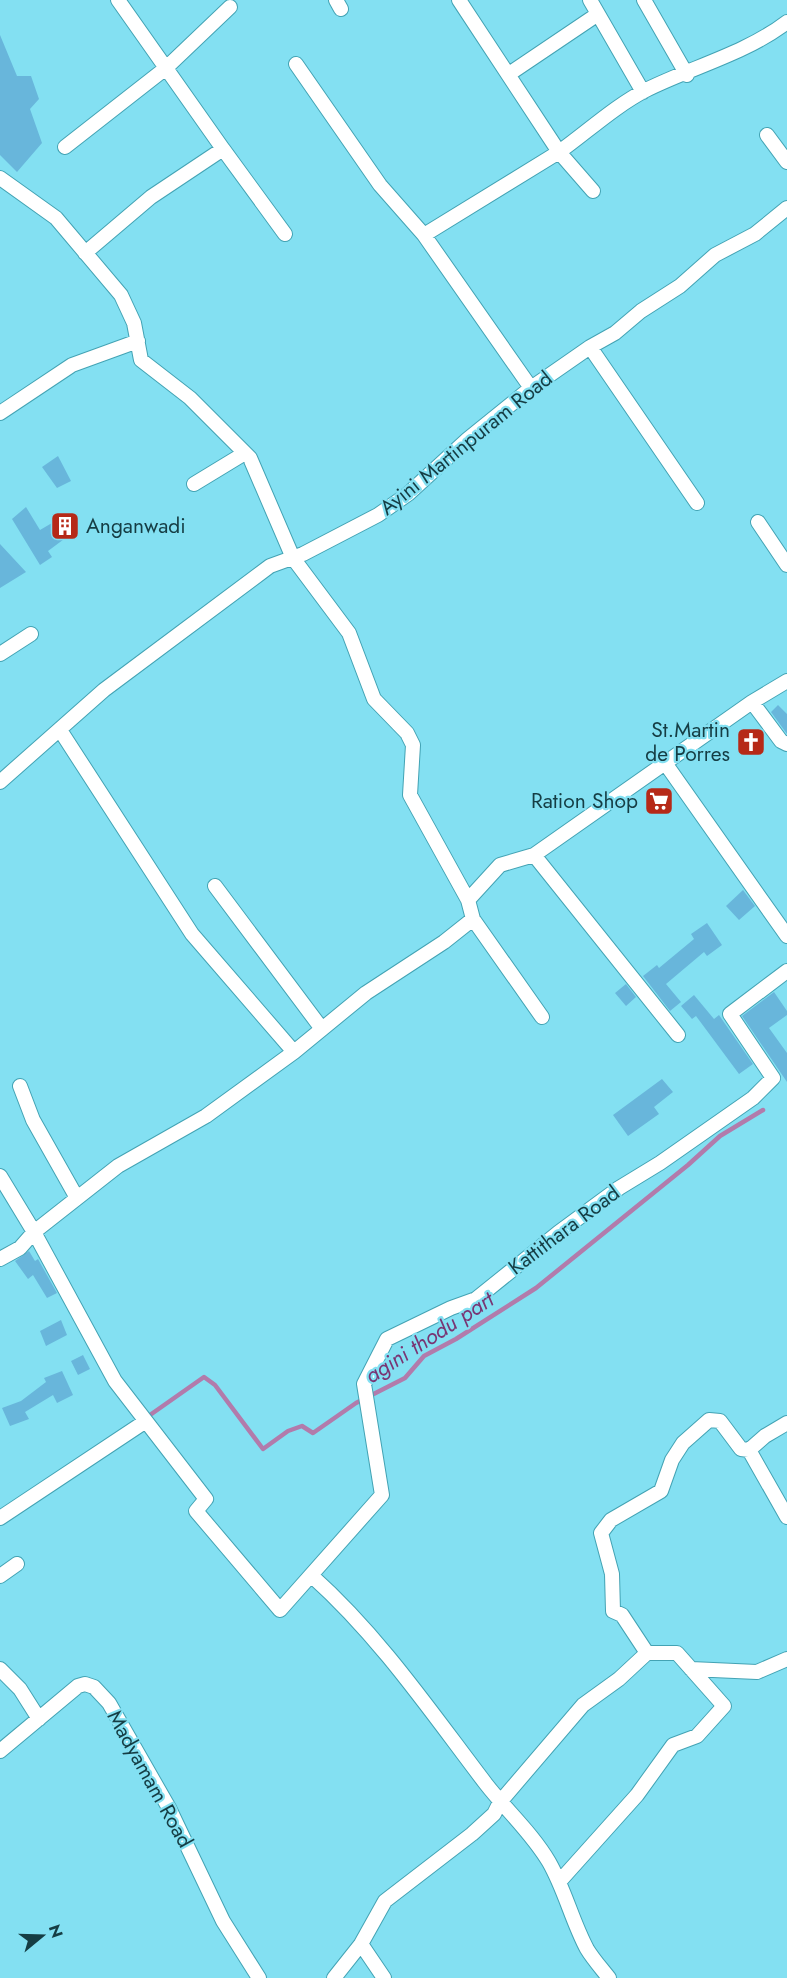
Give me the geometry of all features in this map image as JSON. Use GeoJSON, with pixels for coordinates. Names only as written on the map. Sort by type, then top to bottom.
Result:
{"type":"FeatureCollection","features":[{"type":"Feature","properties":{"kind":"street"},"geometry":{"type":"LineString","coordinates":[[118,0],[285,234]]}},
{"type":"Feature","properties":{"kind":"street"},"geometry":{"type":"LineString","coordinates":[[459,0],[559,152],[593,191]]}},
{"type":"Feature","properties":{"kind":"street"},"geometry":{"type":"LineString","coordinates":[[590,0],[643,92]]}},
{"type":"Feature","properties":{"kind":"street"},"geometry":{"type":"LineString","coordinates":[[644,0],[687,75]]}},
{"type":"Feature","properties":{"kind":"street"},"geometry":{"type":"LineString","coordinates":[[65,147],[166,68],[230,7]]}},
{"type":"Feature","properties":{"kind":"street"},"geometry":{"type":"LineString","coordinates":[[509,74],[598,14]]}},
{"type":"Feature","properties":{"kind":"street"},"geometry":{"type":"LineString","coordinates":[[423,236],[559,152],[643,92],[687,75],[766,36],[787,22]]}},
{"type":"Feature","properties":{"kind":"street"},"geometry":{"type":"LineString","coordinates":[[296,64],[380,185],[423,236],[531,388]]}},
{"type":"Feature","properties":{"kind":"street"},"geometry":{"type":"LineString","coordinates":[[767,135],[787,162]]}},
{"type":"Feature","properties":{"kind":"street"},"geometry":{"type":"LineString","coordinates":[[85,253],[151,197],[223,149]]}},
{"type":"Feature","properties":{"kind":"street"},"geometry":{"type":"LineString","coordinates":[[0,178],[12,190],[56,218],[121,294],[134,323],[141,360],[190,398],[250,458],[293,558],[350,633],[374,699],[413,745],[410,795],[468,900],[473,919],[543,1017]]}},
{"type":"Feature","properties":{"kind":"street","name":"Ayini Martinpuram Road"},"geometry":{"type":"LineString","coordinates":[[0,782],[104,690],[270,566],[293,558],[361,524],[400,499],[531,388],[590,347],[615,333],[641,311],[680,286],[715,255],[755,234],[787,208]]}},
{"type":"Feature","properties":{"kind":"street"},"geometry":{"type":"LineString","coordinates":[[0,413],[72,365],[138,341]]}},
{"type":"Feature","properties":{"kind":"street"},"geometry":{"type":"LineString","coordinates":[[590,347],[698,503]]}},
{"type":"Feature","properties":{"kind":"street"},"geometry":{"type":"LineString","coordinates":[[194,484],[245,453]]}},
{"type":"Feature","properties":{"kind":"street"},"geometry":{"type":"LineString","coordinates":[[758,522],[787,565]]}},
{"type":"Feature","properties":{"kind":"street"},"geometry":{"type":"LineString","coordinates":[[0,654],[30,634]]}},
{"type":"Feature","properties":{"kind":"street"},"geometry":{"type":"LineString","coordinates":[[468,900],[500,865],[534,855],[752,702],[787,681]]}},
{"type":"Feature","properties":{"kind":"street"},"geometry":{"type":"LineString","coordinates":[[752,702],[781,741],[787,744]]}},
{"type":"Feature","properties":{"kind":"street"},"geometry":{"type":"LineString","coordinates":[[60,730],[192,934],[294,1052]]}},
{"type":"Feature","properties":{"kind":"street"},"geometry":{"type":"LineString","coordinates":[[665,763],[787,936]]}},
{"type":"Feature","properties":{"kind":"street"},"geometry":{"type":"LineString","coordinates":[[534,855],[678,1035]]}},
{"type":"Feature","properties":{"kind":"street"},"geometry":{"type":"LineString","coordinates":[[215,886],[322,1029]]}},
{"type":"Feature","properties":{"kind":"street"},"geometry":{"type":"LineString","coordinates":[[0,1259],[20,1248],[34,1232],[118,1166],[206,1116],[294,1052],[366,993],[444,942],[473,919]]}},
{"type":"Feature","properties":{"kind":"street","name":"Kattithara Road"},"geometry":{"type":"LineString","coordinates":[[146,1421],[206,1499],[196,1511],[280,1610],[382,1495],[364,1384],[387,1339],[451,1308],[476,1299],[619,1188],[660,1164],[760,1091],[773,1077],[730,1014],[787,971]]}},
{"type":"Feature","properties":{"kind":"street"},"geometry":{"type":"LineString","coordinates":[[20,1086],[33,1120],[77,1198]]}},
{"type":"Feature","properties":{"kind":"street"},"geometry":{"type":"LineString","coordinates":[[0,1176],[34,1232],[94,1346],[115,1381],[146,1421],[0,1518]]}},
{"type":"Feature","properties":{"kind":"street"},"geometry":{"type":"LineString","coordinates":[[647,1653],[622,1615],[613,1611],[612,1574],[601,1533],[611,1520],[661,1491],[672,1460],[683,1443],[708,1420],[720,1421],[741,1449],[749,1450],[765,1436],[787,1423]]}},
{"type":"Feature","properties":{"kind":"street"},"geometry":{"type":"LineString","coordinates":[[749,1450],[787,1517]]}},
{"type":"Feature","properties":{"kind":"street"},"geometry":{"type":"LineString","coordinates":[[0,1576],[17,1564]]}},
{"type":"Feature","properties":{"kind":"street"},"geometry":{"type":"LineString","coordinates":[[312,1576],[342,1604],[406,1677],[500,1802],[525,1828],[559,1882],[588,1951],[609,1978]]}},
{"type":"Feature","properties":{"kind":"street"},"geometry":{"type":"LineString","coordinates":[[333,1978],[361,1944],[379,1909],[393,1892],[438,1863],[494,1814],[500,1802],[583,1705],[619,1679],[647,1653],[676,1653],[724,1706],[697,1736],[673,1745],[637,1795],[559,1882]]}},
{"type":"Feature","properties":{"kind":"street"},"geometry":{"type":"LineString","coordinates":[[691,1669],[758,1672],[787,1659]]}},
{"type":"Feature","properties":{"kind":"street"},"geometry":{"type":"LineString","coordinates":[[0,1670],[20,1689],[39,1719]]}},
{"type":"Feature","properties":{"kind":"street","name":"Madyamam Road"},"geometry":{"type":"LineString","coordinates":[[0,1751],[78,1686],[85,1684],[94,1687],[109,1703],[169,1808],[223,1921],[259,1978]]}},
{"type":"Feature","properties":{"kind":"street"},"geometry":{"type":"LineString","coordinates":[[361,1944],[384,1978]]}},
{"type":"Feature","properties":{"kind":"building"},"geometry":{"type":"Polygon","coordinates":[[[0,35],[17,76],[31,76],[39,99],[30,109],[42,143],[17,172],[0,155],[0,35]]]}},
{"type":"Feature","properties":{"kind":"building"},"geometry":{"type":"Polygon","coordinates":[[[58,456],[71,481],[57,488],[42,467],[58,456]]]}},
{"type":"Feature","properties":{"kind":"building"},"geometry":{"type":"Polygon","coordinates":[[[26,507],[40,530],[69,513],[79,528],[48,551],[52,557],[40,565],[12,519],[26,507]]]}},
{"type":"Feature","properties":{"kind":"building"},"geometry":{"type":"Polygon","coordinates":[[[0,544],[26,572],[0,588],[0,544]]]}},
{"type":"Feature","properties":{"kind":"building"},"geometry":{"type":"Polygon","coordinates":[[[778,705],[787,714],[787,734],[771,712],[778,705]]]}},
{"type":"Feature","properties":{"kind":"building"},"geometry":{"type":"Polygon","coordinates":[[[743,890],[755,906],[739,920],[726,906],[743,890]]]}},
{"type":"Feature","properties":{"kind":"building"},"geometry":{"type":"Polygon","coordinates":[[[707,923],[722,945],[707,956],[704,952],[666,984],[681,1002],[670,1011],[643,976],[657,965],[659,968],[694,939],[691,934],[707,923]]]}},
{"type":"Feature","properties":{"kind":"building"},"geometry":{"type":"Polygon","coordinates":[[[626,984],[636,997],[626,1006],[615,993],[626,984]]]}},
{"type":"Feature","properties":{"kind":"building"},"geometry":{"type":"Polygon","coordinates":[[[774,992],[787,1011],[787,1015],[769,1028],[787,1053],[787,1082],[742,1016],[774,992]]]}},
{"type":"Feature","properties":{"kind":"building"},"geometry":{"type":"Polygon","coordinates":[[[694,995],[714,1019],[719,1015],[753,1064],[739,1074],[696,1016],[692,1019],[681,1006],[694,995]]]}},
{"type":"Feature","properties":{"kind":"building"},"geometry":{"type":"Polygon","coordinates":[[[662,1079],[673,1092],[654,1107],[659,1114],[628,1136],[613,1115],[662,1079]]]}},
{"type":"Feature","properties":{"kind":"building"},"geometry":{"type":"Polygon","coordinates":[[[29,1251],[35,1261],[38,1259],[57,1293],[47,1298],[33,1275],[28,1279],[15,1261],[29,1251]]]}},
{"type":"Feature","properties":{"kind":"building"},"geometry":{"type":"Polygon","coordinates":[[[61,1320],[67,1335],[46,1346],[40,1331],[61,1320]]]}},
{"type":"Feature","properties":{"kind":"building"},"geometry":{"type":"Polygon","coordinates":[[[83,1355],[90,1369],[78,1375],[71,1361],[83,1355]]]}},
{"type":"Feature","properties":{"kind":"building"},"geometry":{"type":"Polygon","coordinates":[[[62,1371],[73,1395],[57,1403],[53,1395],[25,1412],[29,1419],[10,1426],[2,1408],[21,1401],[46,1382],[44,1378],[62,1371]]]}},
{"type":"Feature","properties":{"kind":"waterway","name":"agini thodu part"},"geometry":{"type":"LineString","coordinates":[[150,1415],[204,1377],[215,1385],[263,1449],[288,1431],[302,1426],[313,1433],[356,1403],[405,1378],[424,1356],[456,1339],[536,1288],[688,1165],[720,1136],[763,1110]]}},
{"type":"Feature","properties":{"kind":"place","name":"Anganwadi"},"geometry":{"type":"Point","coordinates":[65,526]}},
{"type":"Feature","properties":{"kind":"place","name":"St.Martin de Porres"},"geometry":{"type":"Point","coordinates":[751,742]}},
{"type":"Feature","properties":{"kind":"place","name":"Ration Shop"},"geometry":{"type":"Point","coordinates":[659,801]}}]}
